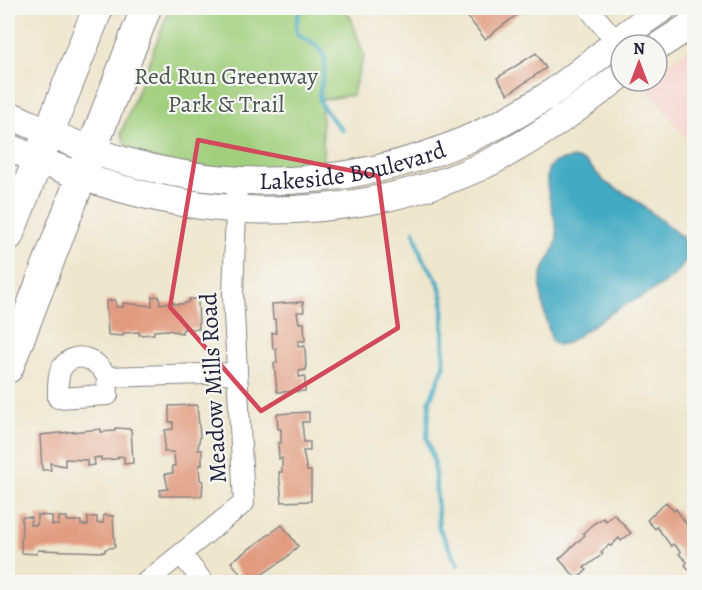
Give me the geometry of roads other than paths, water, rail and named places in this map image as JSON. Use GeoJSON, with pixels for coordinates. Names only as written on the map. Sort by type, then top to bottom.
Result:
{"type":"FeatureCollection","features":[{"type":"Feature","properties":{"kind":"main road"},"geometry":{"type":"LineString","coordinates":[[8,236],[98,8]]}},
{"type":"Feature","properties":{"kind":"main road"},"geometry":{"type":"LineString","coordinates":[[8,368],[146,8]]}},
{"type":"Feature","properties":{"kind":"main road","name":"Lakeside Boulevard"},"geometry":{"type":"LineString","coordinates":[[627,33],[663,8]]}},
{"type":"Feature","properties":{"kind":"main road"},"geometry":{"type":"LineString","coordinates":[[669,40],[694,22]]}},
{"type":"Feature","properties":{"kind":"main road","name":"Lakeside Boulevard"},"geometry":{"type":"LineString","coordinates":[[8,147],[38,161],[86,164],[237,182],[281,182],[373,171],[446,150],[498,125],[545,98],[609,47]]}},
{"type":"Feature","properties":{"kind":"main road","name":"Lakeside Boulevard"},"geometry":{"type":"LineString","coordinates":[[8,114],[48,131],[86,164],[190,206],[236,212],[284,212],[336,207],[397,196],[456,177],[508,153],[562,120],[609,84]]}},
{"type":"Feature","properties":{"kind":"street"},"geometry":{"type":"LineString","coordinates":[[588,8],[609,33]]}},
{"type":"Feature","properties":{"kind":"street","name":"Meadow Mills Road"},"geometry":{"type":"LineString","coordinates":[[146,582],[244,503],[233,295],[237,182]]}},
{"type":"Feature","properties":{"kind":"street"},"geometry":{"type":"LineString","coordinates":[[107,377],[236,373]]}},
{"type":"Feature","properties":{"kind":"street"},"geometry":{"type":"LineString","coordinates":[[182,555],[203,582]]}},
{"type":"Feature","properties":{"kind":"water"},"geometry":{"type":"Polygon","coordinates":[[[573,158],[586,162],[606,183],[633,198],[683,238],[688,257],[674,276],[665,283],[614,311],[567,343],[558,345],[552,342],[541,294],[542,272],[557,238],[547,174],[553,163],[573,158]]]}},
{"type":"Feature","properties":{"kind":"waterway"},"geometry":{"type":"LineString","coordinates":[[301,8],[296,29],[298,34],[313,43],[323,54],[325,66],[320,100],[326,112],[342,130]]}},
{"type":"Feature","properties":{"kind":"waterway"},"geometry":{"type":"LineString","coordinates":[[414,231],[422,258],[438,281],[443,300],[444,367],[430,400],[427,437],[434,462],[439,528],[458,565]]}},
{"type":"Feature","properties":{"kind":"park label","name":"Red Run Greenway Park & Trail"},"geometry":{"type":"Point","coordinates":[226,90]}}]}
